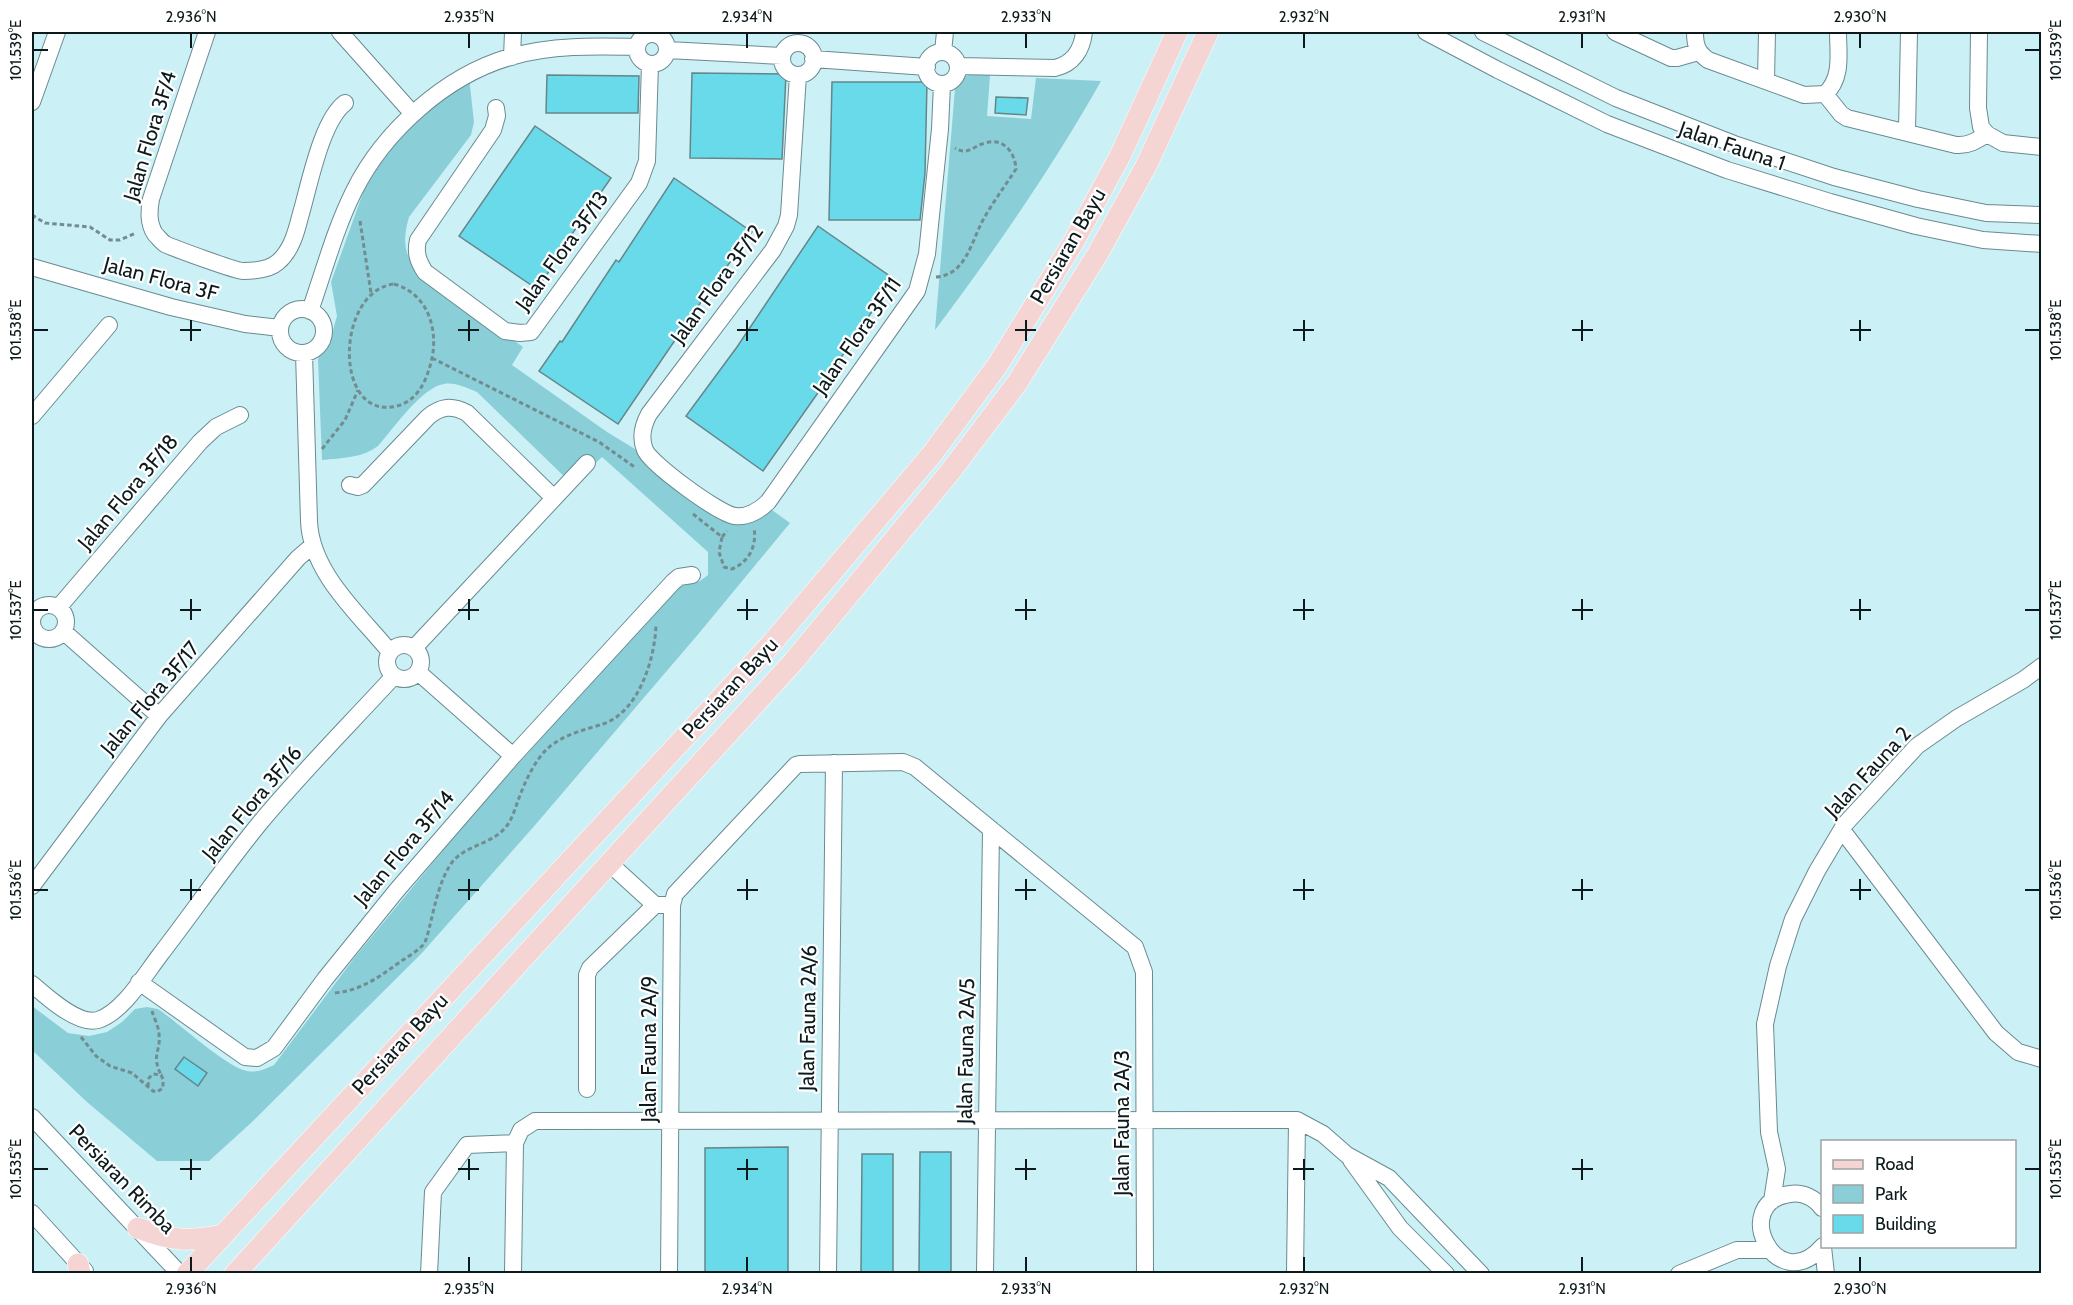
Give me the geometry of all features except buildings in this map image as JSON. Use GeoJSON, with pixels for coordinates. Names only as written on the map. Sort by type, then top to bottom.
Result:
{"type":"FeatureCollection","features":[{"type":"Feature","properties":{"kind":"main road","name":"Persiaran Bayu"},"geometry":{"type":"LineString","coordinates":[[187,1274],[772,643],[932,454],[997,366],[1072,243],[1120,156],[1177,32]]}},
{"type":"Feature","properties":{"kind":"main road","name":"Persiaran Bayu"},"geometry":{"type":"LineString","coordinates":[[241,1269],[786,669],[845,601],[950,472],[1017,383],[1097,255],[1141,176],[1208,32]]}},
{"type":"Feature","properties":{"kind":"main road"},"geometry":{"type":"LineString","coordinates":[[138,1228],[159,1236],[182,1240],[224,1235]]}},
{"type":"Feature","properties":{"kind":"street"},"geometry":{"type":"LineString","coordinates":[[32,102],[57,32]]}},
{"type":"Feature","properties":{"kind":"street","name":"Jalan Flora 3F/4"},"geometry":{"type":"LineString","coordinates":[[207,32],[151,199],[149,214],[152,226],[155,233],[165,243],[241,271],[268,268],[274,265],[291,244],[327,126],[345,103]]}},
{"type":"Feature","properties":{"kind":"street"},"geometry":{"type":"LineString","coordinates":[[340,32],[413,114]]}},
{"type":"Feature","properties":{"kind":"street"},"geometry":{"type":"LineString","coordinates":[[512,57],[513,32]]}},
{"type":"Feature","properties":{"kind":"street"},"geometry":{"type":"LineString","coordinates":[[654,32],[664,39],[667,50],[662,61],[650,64],[640,58],[637,47],[642,37],[654,32]]}},
{"type":"Feature","properties":{"kind":"street"},"geometry":{"type":"LineString","coordinates":[[943,52],[945,32]]}},
{"type":"Feature","properties":{"kind":"street"},"geometry":{"type":"LineString","coordinates":[[958,66],[1055,68],[1066,65],[1074,59],[1084,32]]}},
{"type":"Feature","properties":{"kind":"street","name":"Jalan Fauna 1"},"geometry":{"type":"LineString","coordinates":[[1426,32],[1607,124],[1727,170],[1916,226],[1983,240],[2042,244]]}},
{"type":"Feature","properties":{"kind":"street"},"geometry":{"type":"LineString","coordinates":[[1483,32],[1616,98],[1734,144],[1834,177],[1918,199],[1986,213],[2042,215]]}},
{"type":"Feature","properties":{"kind":"street"},"geometry":{"type":"LineString","coordinates":[[1695,32],[1698,52],[1708,60],[1804,95],[1825,94],[1834,84],[1838,73],[1838,32]]}},
{"type":"Feature","properties":{"kind":"street"},"geometry":{"type":"LineString","coordinates":[[1766,80],[1767,32]]}},
{"type":"Feature","properties":{"kind":"street"},"geometry":{"type":"LineString","coordinates":[[1907,132],[1909,32]]}},
{"type":"Feature","properties":{"kind":"street"},"geometry":{"type":"LineString","coordinates":[[1979,32],[1979,119],[1987,135],[2003,143],[2042,147]]}},
{"type":"Feature","properties":{"kind":"street"},"geometry":{"type":"LineString","coordinates":[[1621,33],[1671,58],[1698,52]]}},
{"type":"Feature","properties":{"kind":"street"},"geometry":{"type":"LineString","coordinates":[[801,38],[810,49],[813,59],[809,70],[798,75],[792,74],[784,67],[782,56],[789,46],[801,38]]}},
{"type":"Feature","properties":{"kind":"street"},"geometry":{"type":"LineString","coordinates":[[310,311],[355,189],[376,154],[413,114],[462,78],[512,57],[564,47],[637,47]]}},
{"type":"Feature","properties":{"kind":"street"},"geometry":{"type":"LineString","coordinates":[[667,50],[782,56]]}},
{"type":"Feature","properties":{"kind":"street"},"geometry":{"type":"LineString","coordinates":[[943,52],[953,56],[958,71],[952,80],[942,84],[929,76],[927,67],[934,54],[943,52]]}},
{"type":"Feature","properties":{"kind":"street"},"geometry":{"type":"LineString","coordinates":[[813,59],[927,67]]}},
{"type":"Feature","properties":{"kind":"street","name":"Jalan Flora 3F/13"},"geometry":{"type":"LineString","coordinates":[[496,108],[497,116],[493,130],[418,240],[416,249],[418,261],[425,272],[505,331],[531,332],[644,173],[647,160],[650,64]]}},
{"type":"Feature","properties":{"kind":"street","name":"Jalan Flora 3F/12"},"geometry":{"type":"LineString","coordinates":[[686,486],[656,463],[647,453],[643,441],[644,428],[649,414],[772,250],[786,226],[789,215],[798,75]]}},
{"type":"Feature","properties":{"kind":"street","name":"Jalan Flora 3F/11"},"geometry":{"type":"LineString","coordinates":[[686,486],[716,508],[737,517],[755,512],[762,507],[773,495],[917,291],[927,254],[940,129],[942,84]]}},
{"type":"Feature","properties":{"kind":"street"},"geometry":{"type":"LineString","coordinates":[[1825,94],[1847,118],[1964,146],[1987,135]]}},
{"type":"Feature","properties":{"kind":"street","name":"Jalan Flora 3F"},"geometry":{"type":"LineString","coordinates":[[32,267],[171,307],[245,324],[280,328]]}},
{"type":"Feature","properties":{"kind":"street"},"geometry":{"type":"LineString","coordinates":[[297,310],[310,311],[320,319],[324,331],[316,348],[304,353],[288,349],[282,340],[280,328],[291,312],[297,310]]}},
{"type":"Feature","properties":{"kind":"street"},"geometry":{"type":"LineString","coordinates":[[32,416],[109,325]]}},
{"type":"Feature","properties":{"kind":"street"},"geometry":{"type":"LineString","coordinates":[[304,353],[312,546],[326,574],[390,652]]}},
{"type":"Feature","properties":{"kind":"street"},"geometry":{"type":"LineString","coordinates":[[350,484],[358,487],[363,484],[428,417],[440,409],[452,407],[467,413],[554,498]]}},
{"type":"Feature","properties":{"kind":"street","name":"Jalan Flora 3F/18"},"geometry":{"type":"LineString","coordinates":[[58,608],[200,442],[216,428],[240,415]]}},
{"type":"Feature","properties":{"kind":"street"},"geometry":{"type":"LineString","coordinates":[[414,648],[588,463]]}},
{"type":"Feature","properties":{"kind":"street","name":"Jalan Flora 3F/17"},"geometry":{"type":"LineString","coordinates":[[32,886],[159,716],[298,558],[312,546]]}},
{"type":"Feature","properties":{"kind":"street","name":"Jalan Flora 3F/14"},"geometry":{"type":"LineString","coordinates":[[144,985],[239,1053],[251,1058],[263,1056],[274,1048],[397,891],[513,756],[653,603],[679,577],[692,575]]}},
{"type":"Feature","properties":{"kind":"street"},"geometry":{"type":"LineString","coordinates":[[45,605],[58,608],[66,619],[63,631],[53,639],[35,638],[33,611],[45,605]]}},
{"type":"Feature","properties":{"kind":"street"},"geometry":{"type":"LineString","coordinates":[[63,631],[159,716]]}},
{"type":"Feature","properties":{"kind":"street"},"geometry":{"type":"LineString","coordinates":[[401,645],[414,648],[421,659],[418,672],[407,679],[394,676],[387,665],[390,652],[401,645]]}},
{"type":"Feature","properties":{"kind":"street","name":"Jalan Fauna 2"},"geometry":{"type":"LineString","coordinates":[[1737,1250],[1761,1225],[1766,1208],[1772,1201],[1777,1169],[1769,1132],[1765,1024],[1778,966],[1793,919],[1817,871],[1842,830],[1917,746],[1957,718],[2024,680],[2042,666]]}},
{"type":"Feature","properties":{"kind":"street"},"geometry":{"type":"LineString","coordinates":[[418,672],[513,756]]}},
{"type":"Feature","properties":{"kind":"street","name":"Jalan Flora 3F/16"},"geometry":{"type":"LineString","coordinates":[[36,988],[67,1012],[92,1022],[104,1018],[120,1006],[144,985],[260,824],[394,676]]}},
{"type":"Feature","properties":{"kind":"street"},"geometry":{"type":"LineString","coordinates":[[609,862],[655,905],[672,905],[675,894],[796,765],[903,762],[915,767],[991,829]]}},
{"type":"Feature","properties":{"kind":"street","name":"Jalan Fauna 2A/6"},"geometry":{"type":"LineString","coordinates":[[828,1274],[834,763]]}},
{"type":"Feature","properties":{"kind":"street","name":"Jalan Fauna 2A/3"},"geometry":{"type":"LineString","coordinates":[[991,829],[1135,947],[1144,972],[1144,1274]]}},
{"type":"Feature","properties":{"kind":"street","name":"Jalan Fauna 2A/5"},"geometry":{"type":"LineString","coordinates":[[986,1274],[991,829]]}},
{"type":"Feature","properties":{"kind":"street"},"geometry":{"type":"LineString","coordinates":[[1842,830],[1996,1033],[2019,1052],[2042,1059]]}},
{"type":"Feature","properties":{"kind":"street"},"geometry":{"type":"LineString","coordinates":[[587,1089],[588,975],[590,968],[655,905]]}},
{"type":"Feature","properties":{"kind":"street","name":"Jalan Fauna 2A/9"},"geometry":{"type":"LineString","coordinates":[[669,1274],[672,905]]}},
{"type":"Feature","properties":{"kind":"street","name":"Persiaran Rimba"},"geometry":{"type":"LineString","coordinates":[[32,1117],[180,1274]]}},
{"type":"Feature","properties":{"kind":"street"},"geometry":{"type":"LineString","coordinates":[[1295,1274],[1297,1120]]}},
{"type":"Feature","properties":{"kind":"street"},"geometry":{"type":"LineString","coordinates":[[513,1274],[515,1143],[521,1130],[536,1121],[1297,1120],[1323,1134],[1347,1155],[1389,1178],[1481,1274]]}},
{"type":"Feature","properties":{"kind":"street"},"geometry":{"type":"LineString","coordinates":[[429,1274],[433,1192],[467,1145],[515,1143]]}},
{"type":"Feature","properties":{"kind":"street"},"geometry":{"type":"LineString","coordinates":[[1347,1155],[1400,1228],[1446,1274]]}},
{"type":"Feature","properties":{"kind":"street","name":"Jalan Fauna 2"},"geometry":{"type":"LineString","coordinates":[[1777,1169],[1797,1193],[1814,1199],[1821,1207]]}},
{"type":"Feature","properties":{"kind":"street"},"geometry":{"type":"LineString","coordinates":[[1772,1201],[1797,1193]]}},
{"type":"Feature","properties":{"kind":"street"},"geometry":{"type":"LineString","coordinates":[[32,1213],[82,1270]]}},
{"type":"Feature","properties":{"kind":"street"},"geometry":{"type":"LineString","coordinates":[[1761,1225],[1761,1234],[1768,1250],[1783,1260],[1801,1261],[1822,1248]]}},
{"type":"Feature","properties":{"kind":"street"},"geometry":{"type":"LineString","coordinates":[[1823,1248],[1826,1274]]}},
{"type":"Feature","properties":{"kind":"street"},"geometry":{"type":"LineString","coordinates":[[1679,1274],[1737,1250],[1768,1250]]}},
{"type":"Feature","properties":{"kind":"street"},"geometry":{"type":"LineString","coordinates":[[1801,1261],[1813,1274]]}},
{"type":"Feature","properties":{"kind":"path"},"geometry":{"type":"LineString","coordinates":[[922,279],[944,277],[958,268],[968,255],[983,220],[1016,169],[1012,152],[1004,145],[994,142],[985,143],[971,151],[961,152],[949,145],[940,129]]}},
{"type":"Feature","properties":{"kind":"path"},"geometry":{"type":"LineString","coordinates":[[32,214],[45,224],[90,226],[110,240],[120,240],[152,226]]}},
{"type":"Feature","properties":{"kind":"path"},"geometry":{"type":"LineString","coordinates":[[360,220],[371,293]]}},
{"type":"Feature","properties":{"kind":"path"},"geometry":{"type":"LineString","coordinates":[[394,284],[405,287],[416,295],[430,318],[435,337],[432,358],[422,387],[413,398],[400,405],[386,408],[373,405],[363,398],[353,382],[350,368],[350,345],[355,320],[362,304],[371,293],[383,286],[394,284]]}},
{"type":"Feature","properties":{"kind":"path"},"geometry":{"type":"LineString","coordinates":[[432,358],[599,442],[640,471]]}},
{"type":"Feature","properties":{"kind":"path"},"geometry":{"type":"LineString","coordinates":[[308,466],[336,435],[358,390]]}},
{"type":"Feature","properties":{"kind":"path"},"geometry":{"type":"LineString","coordinates":[[691,513],[722,537]]}},
{"type":"Feature","properties":{"kind":"path"},"geometry":{"type":"LineString","coordinates":[[729,528],[722,537],[718,552],[724,567],[732,569],[739,566],[751,552],[755,542],[752,522]]}},
{"type":"Feature","properties":{"kind":"path"},"geometry":{"type":"LineString","coordinates":[[313,996],[345,992],[370,983],[423,945],[439,891],[453,861],[504,829],[511,821],[531,772],[547,750],[574,733],[604,724],[619,716],[637,693],[649,666],[656,636],[657,618],[653,603]]}},
{"type":"Feature","properties":{"kind":"path"},"geometry":{"type":"LineString","coordinates":[[67,1012],[80,1035],[96,1056],[110,1066],[132,1073],[153,1090],[160,1090],[164,1083],[156,1066],[159,1036],[144,985]]}},
{"type":"Feature","properties":{"kind":"path"},"geometry":{"type":"LineString","coordinates":[[147,1086],[153,1074],[161,1075]]}},
{"type":"Feature","properties":{"kind":"green space"},"geometry":{"type":"Polygon","coordinates":[[[990,75],[987,116],[1031,119],[1036,78],[1101,81],[1022,208],[935,330],[955,89],[962,77],[990,75]]]}},
{"type":"Feature","properties":{"kind":"green space"},"geometry":{"type":"Polygon","coordinates":[[[469,77],[474,122],[471,135],[409,217],[406,248],[420,274],[523,347],[512,365],[607,432],[658,463],[725,513],[765,505],[790,523],[536,824],[421,954],[252,1122],[209,1161],[157,1161],[87,1102],[32,1050],[32,1006],[68,1033],[89,1036],[107,1032],[135,1009],[147,1007],[158,1009],[238,1068],[254,1071],[274,1065],[355,957],[473,814],[677,587],[700,581],[708,575],[708,552],[602,457],[573,485],[477,392],[461,386],[444,384],[435,387],[417,400],[372,450],[352,457],[322,460],[318,359],[331,337],[337,316],[331,282],[364,190],[392,141],[469,77]]]}}]}
